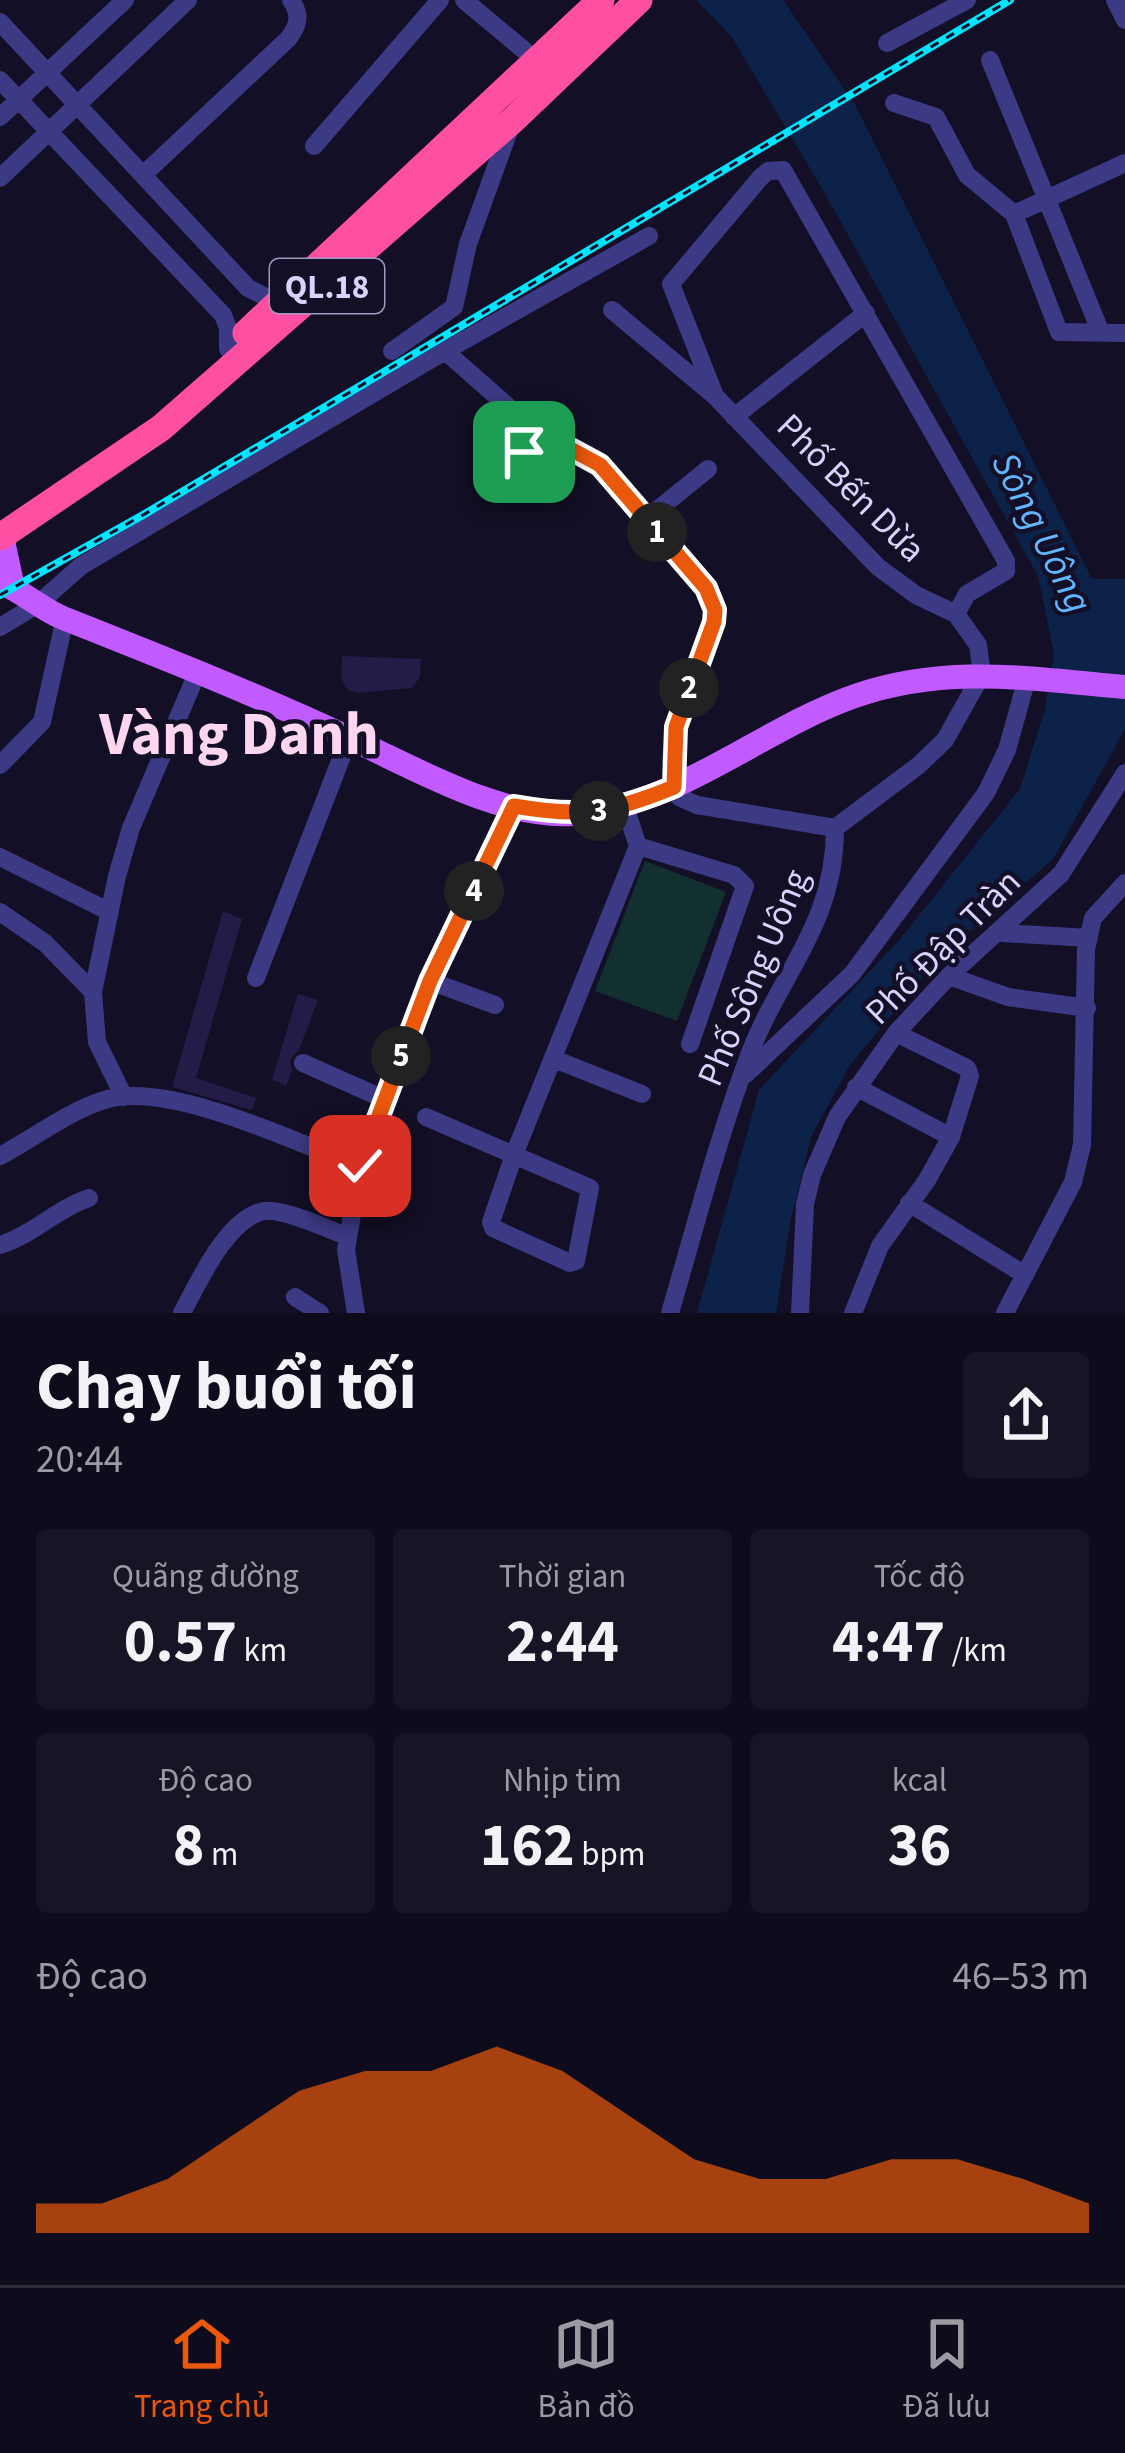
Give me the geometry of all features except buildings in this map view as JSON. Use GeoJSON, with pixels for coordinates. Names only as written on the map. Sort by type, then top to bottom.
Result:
{"type":"FeatureCollection","features":[{"type":"Feature","properties":{"kind":"highway","name":"QL.18"},"geometry":{"type":"LineString","coordinates":[[1,536],[161,428],[513,120],[552,59],[601,0]]}},
{"type":"Feature","properties":{"kind":"highway","name":"QL.18"},"geometry":{"type":"LineString","coordinates":[[72,487],[552,59],[639,0]]}},
{"type":"Feature","properties":{"kind":"main road"},"geometry":{"type":"LineString","coordinates":[[1,536],[7,585],[65,618],[197,671],[453,787],[564,815],[625,807],[855,696],[947,675],[1125,687]]}},
{"type":"Feature","properties":{"kind":"street"},"geometry":{"type":"LineString","coordinates":[[0,117],[125,0]]}},
{"type":"Feature","properties":{"kind":"street"},"geometry":{"type":"LineString","coordinates":[[0,178],[188,0]]}},
{"type":"Feature","properties":{"kind":"street"},"geometry":{"type":"LineString","coordinates":[[143,176],[288,39],[298,27],[291,0]]}},
{"type":"Feature","properties":{"kind":"street"},"geometry":{"type":"LineString","coordinates":[[314,146],[440,0]]}},
{"type":"Feature","properties":{"kind":"street"},"geometry":{"type":"LineString","coordinates":[[464,0],[552,59]]}},
{"type":"Feature","properties":{"kind":"street"},"geometry":{"type":"LineString","coordinates":[[887,44],[967,0]]}},
{"type":"Feature","properties":{"kind":"street"},"geometry":{"type":"LineString","coordinates":[[1114,0],[1125,20]]}},
{"type":"Feature","properties":{"kind":"street"},"geometry":{"type":"LineString","coordinates":[[0,22],[248,288],[266,297],[284,298]]}},
{"type":"Feature","properties":{"kind":"street"},"geometry":{"type":"LineString","coordinates":[[990,60],[1100,333]]}},
{"type":"Feature","properties":{"kind":"street"},"geometry":{"type":"LineString","coordinates":[[0,80],[223,315],[228,349]]}},
{"type":"Feature","properties":{"kind":"street"},"geometry":{"type":"LineString","coordinates":[[894,103],[936,117],[967,175],[1014,214],[1055,328],[1064,335],[1125,333]]}},
{"type":"Feature","properties":{"kind":"street"},"geometry":{"type":"LineString","coordinates":[[392,351],[454,308],[468,244],[513,120]]}},
{"type":"Feature","properties":{"kind":"street"},"geometry":{"type":"LineString","coordinates":[[1014,214],[1125,163]]}},
{"type":"Feature","properties":{"kind":"street"},"geometry":{"type":"LineString","coordinates":[[715,396],[671,284],[768,171],[783,170],[1006,561],[1006,571],[967,594],[956,614],[978,645],[982,674],[955,725],[933,753],[835,828]]}},
{"type":"Feature","properties":{"kind":"street"},"geometry":{"type":"LineString","coordinates":[[0,627],[38,604],[81,566],[650,236]]}},
{"type":"Feature","properties":{"kind":"street"},"geometry":{"type":"LineString","coordinates":[[612,310],[715,396]]}},
{"type":"Feature","properties":{"kind":"street"},"geometry":{"type":"LineString","coordinates":[[734,417],[866,313]]}},
{"type":"Feature","properties":{"kind":"street"},"geometry":{"type":"LineString","coordinates":[[445,351],[515,414],[600,465],[706,588],[715,610],[714,622],[676,727],[674,787]]}},
{"type":"Feature","properties":{"kind":"street","name":"Phố Bến Dừa"},"geometry":{"type":"LineString","coordinates":[[715,396],[878,567],[916,595],[956,614]]}},
{"type":"Feature","properties":{"kind":"street"},"geometry":{"type":"LineString","coordinates":[[489,462],[524,452],[543,434]]}},
{"type":"Feature","properties":{"kind":"street"},"geometry":{"type":"LineString","coordinates":[[646,519],[708,469]]}},
{"type":"Feature","properties":{"kind":"street"},"geometry":{"type":"LineString","coordinates":[[0,764],[42,722],[65,618]]}},
{"type":"Feature","properties":{"kind":"street"},"geometry":{"type":"LineString","coordinates":[[124,1097],[98,1042],[93,992],[131,828],[197,671]]}},
{"type":"Feature","properties":{"kind":"street"},"geometry":{"type":"LineString","coordinates":[[742,1078],[852,974],[986,793],[1032,679]]}},
{"type":"Feature","properties":{"kind":"street"},"geometry":{"type":"LineString","coordinates":[[256,978],[350,738]]}},
{"type":"Feature","properties":{"kind":"street","name":"Phố Đập Tràn"},"geometry":{"type":"LineString","coordinates":[[800,1313],[802,1234],[812,1174],[856,1087],[896,1033],[950,976],[1061,874],[1125,773]]}},
{"type":"Feature","properties":{"kind":"street","name":"Phố Sông Uông"},"geometry":{"type":"LineString","coordinates":[[670,1313],[749,1053],[811,938],[835,866],[835,828],[697,805],[679,797],[674,787]]}},
{"type":"Feature","properties":{"kind":"street"},"geometry":{"type":"LineString","coordinates":[[356,1313],[346,1236],[360,1166],[430,981],[514,806]]}},
{"type":"Feature","properties":{"kind":"street"},"geometry":{"type":"LineString","coordinates":[[427,1117],[514,1155],[590,1188],[576,1262],[493,1228],[491,1222],[514,1155],[638,846],[625,807]]}},
{"type":"Feature","properties":{"kind":"street"},"geometry":{"type":"LineString","coordinates":[[638,846],[734,875],[745,886],[690,1044]]}},
{"type":"Feature","properties":{"kind":"street"},"geometry":{"type":"LineString","coordinates":[[0,857],[110,912]]}},
{"type":"Feature","properties":{"kind":"street"},"geometry":{"type":"LineString","coordinates":[[1005,1313],[1072,1182],[1082,1145],[1089,938],[1093,918],[1125,883]]}},
{"type":"Feature","properties":{"kind":"street"},"geometry":{"type":"LineString","coordinates":[[0,912],[45,944],[93,992]]}},
{"type":"Feature","properties":{"kind":"street"},"geometry":{"type":"LineString","coordinates":[[1000,933],[1089,938]]}},
{"type":"Feature","properties":{"kind":"street"},"geometry":{"type":"LineString","coordinates":[[950,976],[1008,997],[1087,1008]]}},
{"type":"Feature","properties":{"kind":"street"},"geometry":{"type":"LineString","coordinates":[[430,981],[495,1005]]}},
{"type":"Feature","properties":{"kind":"street"},"geometry":{"type":"LineString","coordinates":[[853,1313],[880,1246],[927,1180],[950,1137],[969,1070],[896,1033]]}},
{"type":"Feature","properties":{"kind":"street"},"geometry":{"type":"LineString","coordinates":[[554,1058],[642,1094]]}},
{"type":"Feature","properties":{"kind":"street"},"geometry":{"type":"LineString","coordinates":[[303,1063],[384,1099]]}},
{"type":"Feature","properties":{"kind":"street"},"geometry":{"type":"LineString","coordinates":[[856,1087],[950,1137]]}},
{"type":"Feature","properties":{"kind":"street"},"geometry":{"type":"LineString","coordinates":[[0,1156],[93,1105],[124,1097],[204,1108],[360,1166]]}},
{"type":"Feature","properties":{"kind":"street"},"geometry":{"type":"LineString","coordinates":[[0,1245],[25,1235],[62,1208],[89,1198]]}},
{"type":"Feature","properties":{"kind":"street"},"geometry":{"type":"LineString","coordinates":[[909,1203],[1025,1275]]}},
{"type":"Feature","properties":{"kind":"street"},"geometry":{"type":"LineString","coordinates":[[182,1313],[220,1244],[258,1214],[271,1211],[346,1236]]}},
{"type":"Feature","properties":{"kind":"street"},"geometry":{"type":"LineString","coordinates":[[296,1297],[320,1313]]}},
{"type":"Feature","properties":{"kind":"green space"},"geometry":{"type":"Polygon","coordinates":[[[645,861],[726,892],[677,1021],[595,991],[645,861]]]}},
{"type":"Feature","properties":{"kind":"water","name":"Sông Uông"},"geometry":{"type":"Polygon","coordinates":[[[696,0],[783,0],[856,106],[1092,579],[1125,579],[1125,729],[1053,859],[940,957],[850,1065],[811,1137],[791,1219],[776,1313],[697,1313],[759,1090],[901,938],[1020,789],[1045,709],[1054,654],[1038,576],[824,192],[731,36],[696,0]]]}},
{"type":"Feature","properties":{"kind":"railway"},"geometry":{"type":"LineString","coordinates":[[0,595],[143,515],[1010,0]]}},
{"type":"Feature","properties":{"kind":"district","name":"Vàng Danh"},"geometry":{"type":"Point","coordinates":[239,733]}},
{"type":"Feature","properties":{"kind":"route"},"geometry":{"type":"LineString","coordinates":[[360,1166],[430,981],[514,806],[564,815],[593,812],[625,807],[674,787],[676,727],[714,622],[715,610],[706,588],[600,465],[543,434],[524,452]]}}]}
